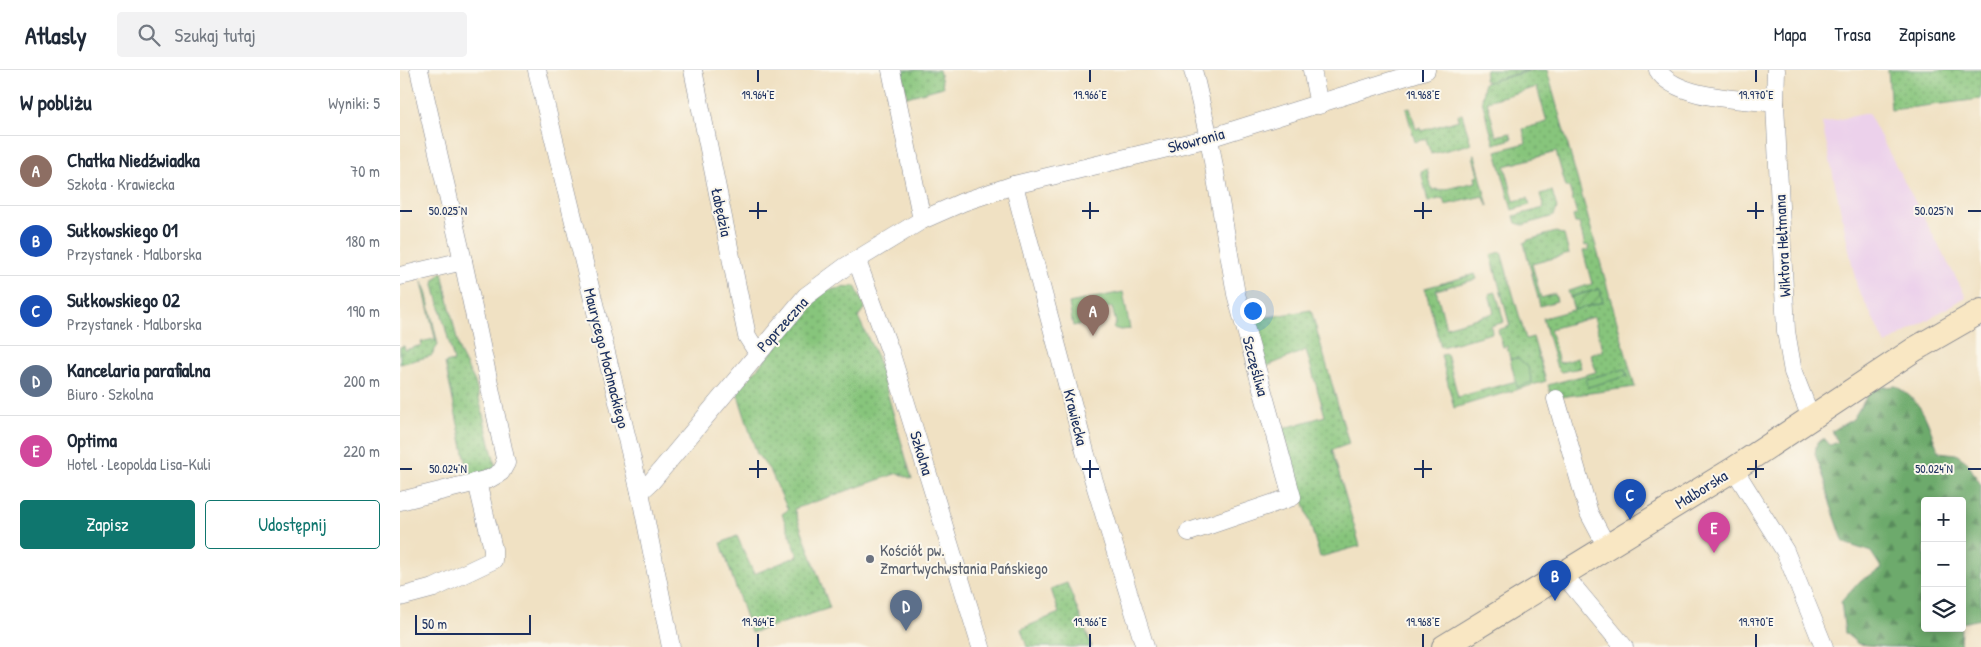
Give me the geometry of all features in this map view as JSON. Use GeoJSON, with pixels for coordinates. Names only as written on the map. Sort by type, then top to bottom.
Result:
{"type":"FeatureCollection","features":[{"type":"Feature","properties":{"kind":"street"},"geometry":{"type":"LineString","coordinates":[[400,501],[477,482],[501,472],[505,466],[506,458],[419,70]]}},
{"type":"Feature","properties":{"kind":"street","name":"Maurycego Mochnackiego"},"geometry":{"type":"LineString","coordinates":[[537,70],[640,492],[671,647]]}},
{"type":"Feature","properties":{"kind":"street","name":"Łabędzia"},"geometry":{"type":"LineString","coordinates":[[693,70],[748,336],[758,352]]}},
{"type":"Feature","properties":{"kind":"street"},"geometry":{"type":"LineString","coordinates":[[891,70],[922,220]]}},
{"type":"Feature","properties":{"kind":"street","name":"Szczęśliwa"},"geometry":{"type":"LineString","coordinates":[[1189,532],[1292,497],[1236,294],[1209,138],[1192,70]]}},
{"type":"Feature","properties":{"kind":"street"},"geometry":{"type":"LineString","coordinates":[[1312,70],[1319,105]]}},
{"type":"Feature","properties":{"kind":"street","name":"Skowronia"},"geometry":{"type":"LineString","coordinates":[[963,202],[1014,185],[1209,138],[1426,70]]}},
{"type":"Feature","properties":{"kind":"street"},"geometry":{"type":"LineString","coordinates":[[1658,70],[1672,85],[1691,91],[1775,102]]}},
{"type":"Feature","properties":{"kind":"street","name":"Wiktora Heltmana"},"geometry":{"type":"LineString","coordinates":[[1776,70],[1775,102],[1787,338],[1793,372],[1811,418]]}},
{"type":"Feature","properties":{"kind":"street","name":"Krawiecka"},"geometry":{"type":"LineString","coordinates":[[1014,185],[1086,455],[1145,647]]}},
{"type":"Feature","properties":{"kind":"street","name":"Poprzeczna"},"geometry":{"type":"LineString","coordinates":[[640,492],[652,481],[806,296],[836,274],[922,220],[963,202]]}},
{"type":"Feature","properties":{"kind":"street"},"geometry":{"type":"LineString","coordinates":[[400,276],[463,261]]}},
{"type":"Feature","properties":{"kind":"street","name":"Szkolna"},"geometry":{"type":"LineString","coordinates":[[857,261],[890,351],[981,647]]}},
{"type":"Feature","properties":{"kind":"street","name":"Malborska"},"geometry":{"type":"LineString","coordinates":[[1444,647],[1734,469],[1915,349],[1981,312]]}},
{"type":"Feature","properties":{"kind":"street"},"geometry":{"type":"LineString","coordinates":[[1556,399],[1589,513],[1607,547]]}},
{"type":"Feature","properties":{"kind":"street"},"geometry":{"type":"LineString","coordinates":[[1734,469],[1785,552],[1824,647]]}},
{"type":"Feature","properties":{"kind":"street"},"geometry":{"type":"LineString","coordinates":[[400,597],[434,588],[493,560],[493,549],[477,482]]}},
{"type":"Feature","properties":{"kind":"street"},"geometry":{"type":"LineString","coordinates":[[1563,574],[1624,647]]}},
{"type":"Feature","properties":{"kind":"shaded area"},"geometry":{"type":"Polygon","coordinates":[[[1868,113],[1966,297],[1886,344],[1857,287],[1822,123],[1868,113]]]}},
{"type":"Feature","properties":{"kind":"green space"},"geometry":{"type":"Polygon","coordinates":[[[902,70],[939,70],[943,87],[907,97],[902,70]]]}},
{"type":"Feature","properties":{"kind":"green space"},"geometry":{"type":"Polygon","coordinates":[[[1486,70],[1528,70],[1489,82],[1484,80],[1486,70]]]}},
{"type":"Feature","properties":{"kind":"green space"},"geometry":{"type":"Polygon","coordinates":[[[1533,70],[1547,70],[1635,387],[1552,398],[1548,385],[1596,372],[1591,354],[1603,351],[1594,317],[1550,329],[1559,363],[1578,358],[1581,368],[1561,372],[1557,368],[1543,318],[1603,302],[1599,289],[1570,297],[1568,291],[1592,284],[1583,251],[1589,250],[1588,245],[1585,246],[1579,223],[1575,223],[1573,216],[1577,214],[1569,187],[1566,187],[1556,152],[1505,166],[1514,201],[1528,198],[1530,205],[1512,210],[1496,151],[1526,143],[1523,129],[1547,122],[1537,87],[1487,101],[1496,136],[1510,133],[1512,139],[1494,144],[1482,101],[1484,83],[1533,70]]]}},
{"type":"Feature","properties":{"kind":"green space"},"geometry":{"type":"Polygon","coordinates":[[[1888,70],[1981,70],[1981,99],[1891,110],[1888,70]]]}},
{"type":"Feature","properties":{"kind":"green space"},"geometry":{"type":"Polygon","coordinates":[[[1410,108],[1416,129],[1420,128],[1421,131],[1459,120],[1458,115],[1462,114],[1471,144],[1431,154],[1426,139],[1415,142],[1406,109],[1410,108]]]}},
{"type":"Feature","properties":{"kind":"green space"},"geometry":{"type":"Polygon","coordinates":[[[1473,155],[1475,155],[1488,206],[1483,196],[1445,205],[1443,198],[1428,202],[1421,171],[1427,169],[1432,190],[1437,189],[1437,191],[1476,182],[1475,177],[1478,176],[1473,155]]]}},
{"type":"Feature","properties":{"kind":"green space"},"geometry":{"type":"Polygon","coordinates":[[[1552,191],[1557,208],[1554,216],[1523,225],[1516,223],[1514,216],[1544,208],[1540,194],[1552,191]]]}},
{"type":"Feature","properties":{"kind":"green space"},"geometry":{"type":"Polygon","coordinates":[[[1556,232],[1564,235],[1569,254],[1532,264],[1541,298],[1555,294],[1557,301],[1540,306],[1524,243],[1528,240],[1556,232]]]}},
{"type":"Feature","properties":{"kind":"green space"},"geometry":{"type":"Polygon","coordinates":[[[1501,252],[1526,339],[1533,337],[1546,381],[1454,408],[1441,355],[1447,354],[1458,397],[1516,381],[1517,386],[1518,358],[1510,359],[1507,346],[1503,347],[1498,330],[1510,326],[1491,255],[1501,252]]]}},
{"type":"Feature","properties":{"kind":"green space"},"geometry":{"type":"Polygon","coordinates":[[[442,272],[460,353],[475,382],[496,468],[469,476],[445,363],[454,361],[434,285],[435,279],[442,272]]]}},
{"type":"Feature","properties":{"kind":"green space"},"geometry":{"type":"Polygon","coordinates":[[[1475,274],[1477,279],[1436,290],[1446,327],[1494,313],[1489,294],[1496,292],[1504,322],[1491,326],[1492,333],[1441,347],[1425,288],[1475,274]]]}},
{"type":"Feature","properties":{"kind":"green space"},"geometry":{"type":"Polygon","coordinates":[[[422,282],[426,291],[438,345],[431,356],[400,364],[400,347],[404,346],[405,350],[422,345],[421,342],[434,339],[436,342],[422,282]]]}},
{"type":"Feature","properties":{"kind":"green space"},"geometry":{"type":"Polygon","coordinates":[[[855,286],[865,307],[858,317],[877,357],[912,479],[898,473],[794,509],[830,608],[751,633],[721,543],[737,536],[754,574],[798,556],[782,514],[788,510],[771,472],[757,454],[737,392],[820,296],[828,290],[855,286]]]}},
{"type":"Feature","properties":{"kind":"green space"},"geometry":{"type":"Polygon","coordinates":[[[1600,289],[1603,302],[1574,310],[1570,297],[1600,289]]]}},
{"type":"Feature","properties":{"kind":"green space"},"geometry":{"type":"Polygon","coordinates":[[[1123,292],[1130,329],[1121,330],[1113,328],[1116,323],[1112,307],[1080,313],[1082,324],[1073,326],[1069,303],[1123,292]]]}},
{"type":"Feature","properties":{"kind":"green space"},"geometry":{"type":"Polygon","coordinates":[[[1311,310],[1349,444],[1332,450],[1360,546],[1320,557],[1282,429],[1325,416],[1306,350],[1265,367],[1251,320],[1311,310]]]}},
{"type":"Feature","properties":{"kind":"green space"},"geometry":{"type":"Polygon","coordinates":[[[1518,358],[1528,367],[1532,382],[1517,387],[1510,359],[1518,358]]]}},
{"type":"Feature","properties":{"kind":"green space"},"geometry":{"type":"Polygon","coordinates":[[[1625,369],[1627,376],[1588,387],[1586,379],[1625,369]]]}},
{"type":"Feature","properties":{"kind":"green space"},"geometry":{"type":"Polygon","coordinates":[[[1896,386],[1914,400],[1928,423],[1939,452],[1956,454],[1967,462],[1981,485],[1981,619],[1966,622],[1966,497],[1921,497],[1921,632],[1961,632],[1960,647],[1887,647],[1858,644],[1845,633],[1841,602],[1861,580],[1882,569],[1871,552],[1844,543],[1815,454],[1817,442],[1824,438],[1830,445],[1838,442],[1832,431],[1853,419],[1872,388],[1896,386]]]}},
{"type":"Feature","properties":{"kind":"green space"},"geometry":{"type":"Polygon","coordinates":[[[1067,583],[1092,647],[1027,647],[1021,629],[1059,613],[1051,589],[1067,583]]]}},
{"type":"Feature","properties":{"kind":"place","name":"Chatka Niedźwiadka"},"geometry":{"type":"Point","coordinates":[1093,336]}},
{"type":"Feature","properties":{"kind":"place","name":"Sułkowskiego 02"},"geometry":{"type":"Point","coordinates":[1630,520]}},
{"type":"Feature","properties":{"kind":"place","name":"Optima"},"geometry":{"type":"Point","coordinates":[1714,553]}},
{"type":"Feature","properties":{"kind":"place","name":"Kościół pw. Zmartwychwstania Pańskiego"},"geometry":{"type":"Point","coordinates":[870,559]}},
{"type":"Feature","properties":{"kind":"place","name":"Sułkowskiego 01"},"geometry":{"type":"Point","coordinates":[1555,601]}},
{"type":"Feature","properties":{"kind":"place","name":"Kancelaria parafialna"},"geometry":{"type":"Point","coordinates":[906,631]}}]}
